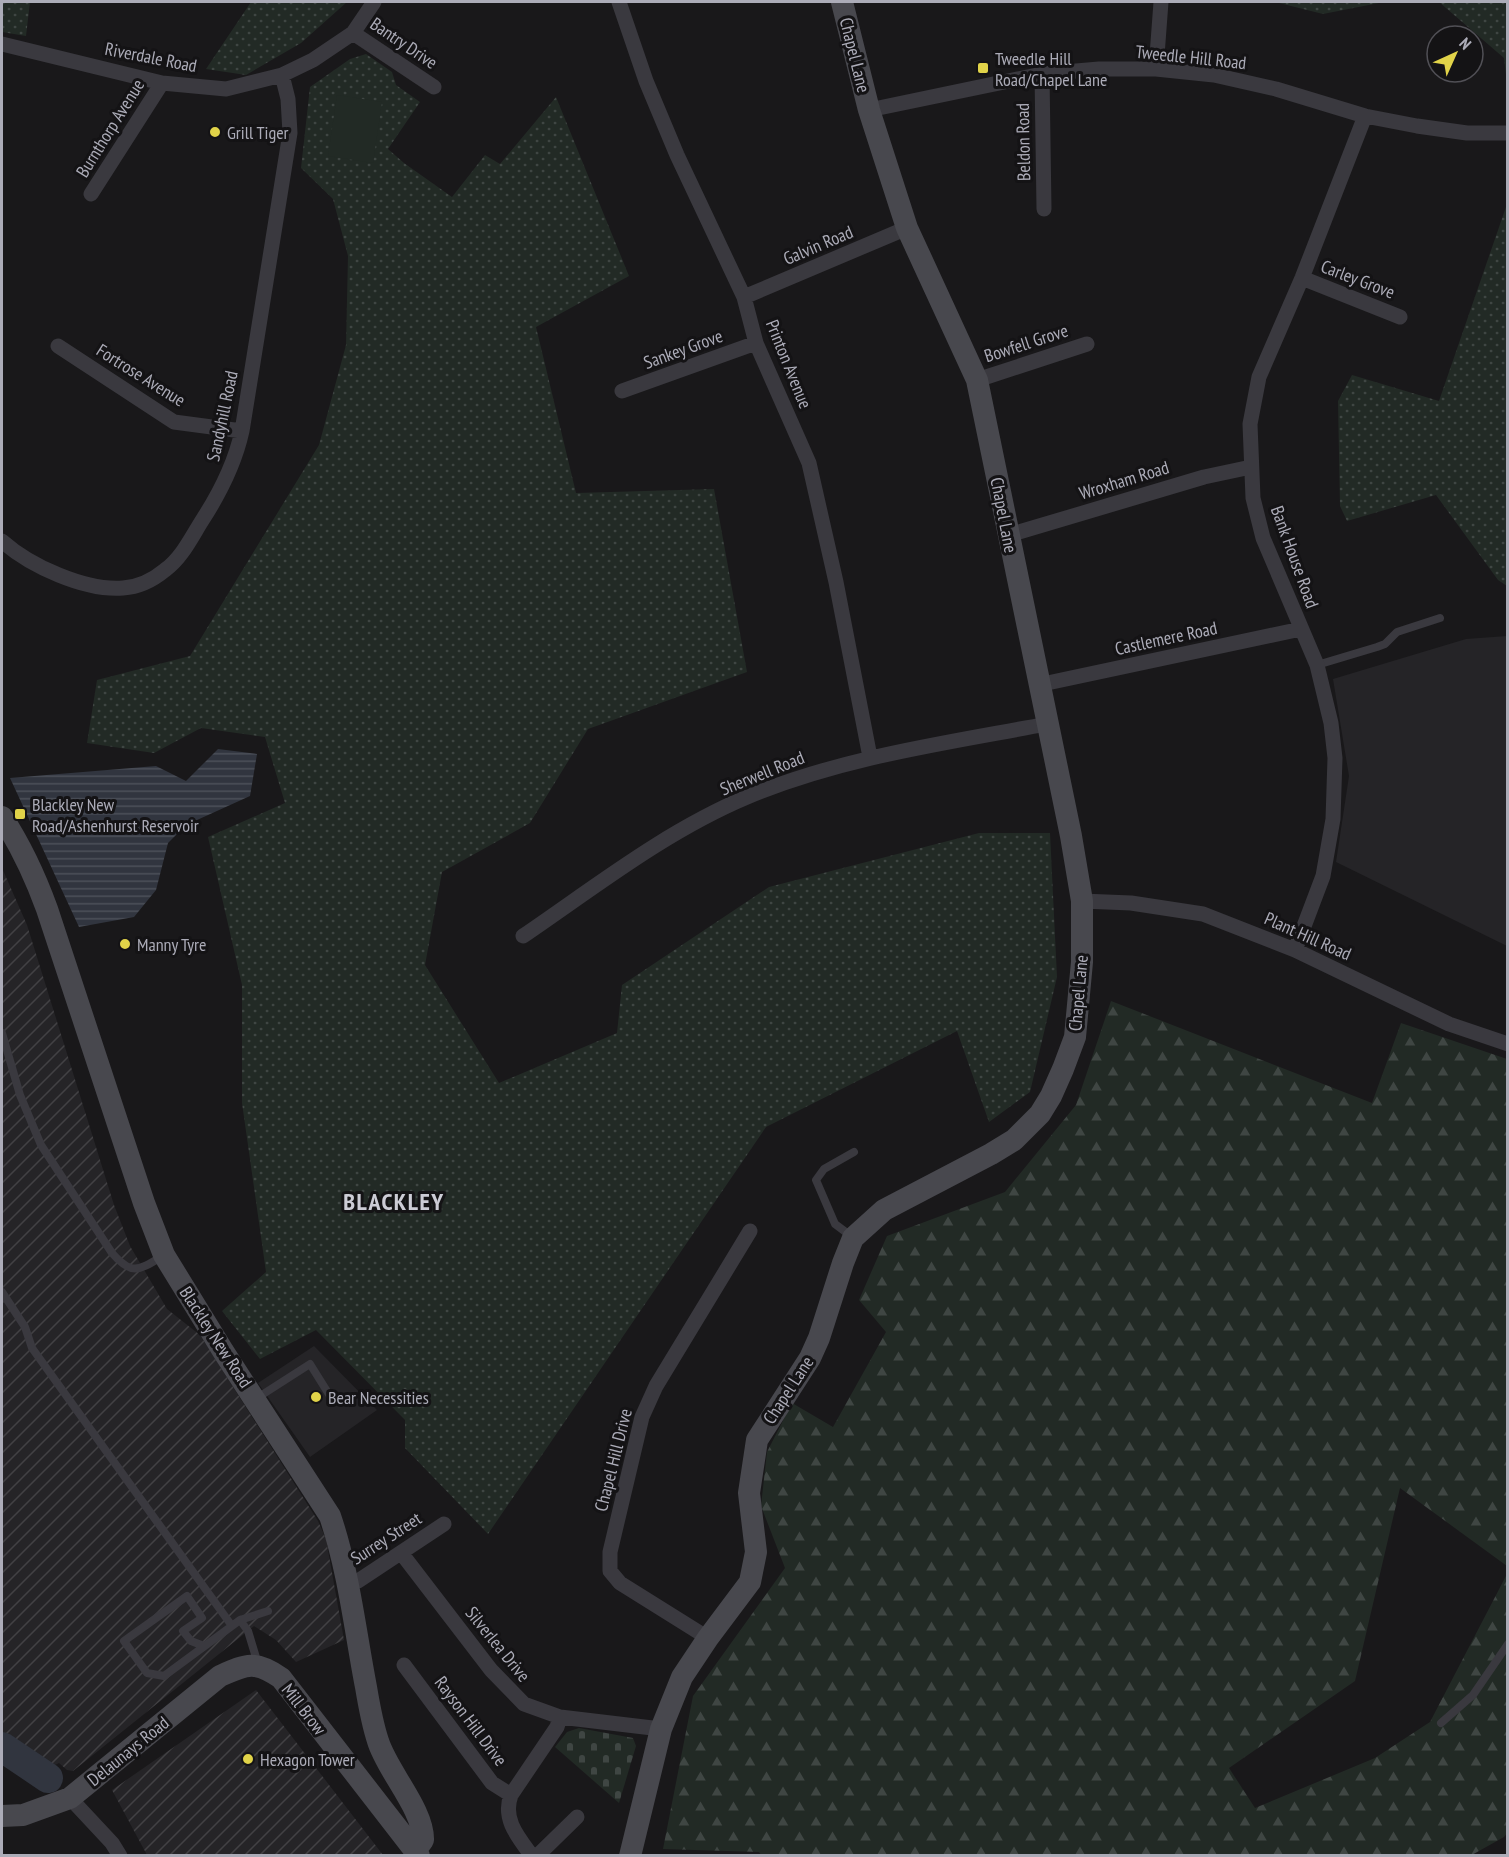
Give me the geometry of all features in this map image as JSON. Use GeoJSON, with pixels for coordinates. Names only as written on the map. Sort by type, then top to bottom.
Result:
{"type":"FeatureCollection","features":[{"type":"Feature","properties":{"kind":"street","name":"Riverdale Road"},"geometry":{"type":"LineString","coordinates":[[2,44],[162,83],[226,88],[282,75],[313,60],[353,33],[374,2]]}},
{"type":"Feature","properties":{"kind":"street","name":"Printon Avenue"},"geometry":{"type":"LineString","coordinates":[[619,2],[646,81],[673,145],[744,297],[756,343],[809,464],[836,582],[870,757]]}},
{"type":"Feature","properties":{"kind":"street","name":"Chapel Lane"},"geometry":{"type":"LineString","coordinates":[[630,1856],[661,1729],[682,1677],[750,1582],[756,1552],[749,1492],[757,1440],[810,1358],[819,1338],[847,1251],[854,1238],[884,1209],[1014,1140],[1040,1114],[1055,1087],[1075,1037],[1082,962],[1082,901],[977,380],[907,228],[869,110],[842,2]]}},
{"type":"Feature","properties":{"kind":"street"},"geometry":{"type":"LineString","coordinates":[[1156,69],[1161,2]]}},
{"type":"Feature","properties":{"kind":"street","name":"Bantry Drive"},"geometry":{"type":"LineString","coordinates":[[353,33],[434,87]]}},
{"type":"Feature","properties":{"kind":"street","name":"Tweedle Hill Road"},"geometry":{"type":"LineString","coordinates":[[869,110],[1042,74],[1099,69],[1156,69],[1214,75],[1276,89],[1365,116],[1417,126],[1467,133],[1508,133]]}},
{"type":"Feature","properties":{"kind":"street","name":"Beldon Road"},"geometry":{"type":"LineString","coordinates":[[1042,74],[1044,209]]}},
{"type":"Feature","properties":{"kind":"street","name":"Sandyhill Road"},"geometry":{"type":"LineString","coordinates":[[2,541],[32,563],[94,586],[110,588],[141,585],[167,569],[187,545],[230,473],[242,431],[290,133],[288,99],[282,75]]}},
{"type":"Feature","properties":{"kind":"street","name":"Burnthorp Avenue"},"geometry":{"type":"LineString","coordinates":[[92,194],[162,83]]}},
{"type":"Feature","properties":{"kind":"street","name":"Bank House Road"},"geometry":{"type":"LineString","coordinates":[[1295,950],[1323,876],[1333,819],[1336,775],[1331,723],[1317,665],[1263,538],[1253,498],[1250,424],[1259,377],[1302,278],[1365,116]]}},
{"type":"Feature","properties":{"kind":"street","name":"Galvin Road"},"geometry":{"type":"LineString","coordinates":[[744,297],[907,228]]}},
{"type":"Feature","properties":{"kind":"street","name":"Carley Grove"},"geometry":{"type":"LineString","coordinates":[[1302,278],[1400,316]]}},
{"type":"Feature","properties":{"kind":"street","name":"Sankey Grove"},"geometry":{"type":"LineString","coordinates":[[622,391],[756,343]]}},
{"type":"Feature","properties":{"kind":"street","name":"Bowfell Grove"},"geometry":{"type":"LineString","coordinates":[[977,380],[1087,344]]}},
{"type":"Feature","properties":{"kind":"street","name":"Fortrose Avenue"},"geometry":{"type":"LineString","coordinates":[[58,346],[174,422],[242,431]]}},
{"type":"Feature","properties":{"kind":"street","name":"Wroxham Road"},"geometry":{"type":"LineString","coordinates":[[1010,535],[1204,477],[1251,467]]}},
{"type":"Feature","properties":{"kind":"street","name":"Castlemere Road"},"geometry":{"type":"LineString","coordinates":[[1038,684],[1301,629]]}},
{"type":"Feature","properties":{"kind":"street","name":"Sherwell Road"},"geometry":{"type":"LineString","coordinates":[[523,936],[678,832],[746,798],[810,774],[870,757],[1047,724]]}},
{"type":"Feature","properties":{"kind":"street","name":"Blackley New Road"},"geometry":{"type":"LineString","coordinates":[[2,817],[15,836],[32,870],[47,909],[144,1203],[164,1256],[330,1516],[340,1545],[348,1582],[357,1641],[378,1742],[423,1828],[423,1840],[417,1853]]}},
{"type":"Feature","properties":{"kind":"street","name":"Plant Hill Road"},"geometry":{"type":"LineString","coordinates":[[1082,901],[1131,903],[1203,914],[1295,950],[1449,1024],[1508,1044]]}},
{"type":"Feature","properties":{"kind":"street","name":"Chapel Hill Drive"},"geometry":{"type":"LineString","coordinates":[[708,1638],[620,1583],[610,1571],[610,1552],[642,1417],[656,1386],[750,1231]]}},
{"type":"Feature","properties":{"kind":"street","name":"Surrey Street"},"geometry":{"type":"LineString","coordinates":[[348,1582],[358,1581],[402,1554],[444,1524]]}},
{"type":"Feature","properties":{"kind":"street","name":"Silverlea Drive"},"geometry":{"type":"LineString","coordinates":[[402,1554],[491,1670],[524,1704],[560,1717],[661,1729]]}},
{"type":"Feature","properties":{"kind":"street","name":"Mill Brow"},"geometry":{"type":"LineString","coordinates":[[252,1665],[280,1678],[417,1853]]}},
{"type":"Feature","properties":{"kind":"street","name":"Delaunays Road"},"geometry":{"type":"LineString","coordinates":[[2,1816],[23,1815],[70,1798],[220,1676],[252,1665]]}},
{"type":"Feature","properties":{"kind":"street","name":"Rayson Hill Drive"},"geometry":{"type":"LineString","coordinates":[[404,1665],[492,1783],[512,1795],[538,1758],[557,1727],[560,1717]]}},
{"type":"Feature","properties":{"kind":"street"},"geometry":{"type":"LineString","coordinates":[[512,1795],[508,1805],[511,1824],[532,1856]]}},
{"type":"Feature","properties":{"kind":"street"},"geometry":{"type":"LineString","coordinates":[[70,1798],[112,1843],[120,1856]]}},
{"type":"Feature","properties":{"kind":"street"},"geometry":{"type":"LineString","coordinates":[[537,1856],[577,1817]]}},
{"type":"Feature","properties":{"kind":"lane"},"geometry":{"type":"LineString","coordinates":[[1317,665],[1385,644],[1397,632],[1440,618]]}},
{"type":"Feature","properties":{"kind":"lane"},"geometry":{"type":"LineString","coordinates":[[2,1033],[20,1095],[41,1145],[111,1253],[120,1262],[135,1270],[142,1269],[164,1256]]}},
{"type":"Feature","properties":{"kind":"lane"},"geometry":{"type":"LineString","coordinates":[[854,1152],[824,1169],[816,1180],[835,1224],[854,1238]]}},
{"type":"Feature","properties":{"kind":"lane"},"geometry":{"type":"LineString","coordinates":[[2,1292],[25,1327],[32,1348],[231,1626]]}},
{"type":"Feature","properties":{"kind":"lane"},"geometry":{"type":"LineString","coordinates":[[255,1398],[310,1364],[330,1396]]}},
{"type":"Feature","properties":{"kind":"lane"},"geometry":{"type":"LineString","coordinates":[[204,1646],[190,1641],[183,1631],[202,1618],[187,1596],[124,1641],[147,1673],[164,1676],[240,1620],[268,1611]]}},
{"type":"Feature","properties":{"kind":"lane"},"geometry":{"type":"LineString","coordinates":[[240,1620],[248,1631],[252,1665]]}},
{"type":"Feature","properties":{"kind":"lane"},"geometry":{"type":"LineString","coordinates":[[1441,1723],[1473,1695],[1508,1644]]}},
{"type":"Feature","properties":{"kind":"shaded area"},"geometry":{"type":"Polygon","coordinates":[[[1508,636],[1507,946],[1336,862],[1349,776],[1333,679],[1466,639],[1508,636]]]}},
{"type":"Feature","properties":{"kind":"shaded area"},"geometry":{"type":"Polygon","coordinates":[[[218,749],[257,754],[250,796],[186,825],[168,843],[156,890],[134,917],[79,927],[10,778],[156,766],[186,781],[218,749]]]}},
{"type":"Feature","properties":{"kind":"shaded area"},"geometry":{"type":"Polygon","coordinates":[[[2,868],[27,925],[114,1205],[130,1246],[167,1309],[200,1335],[318,1521],[326,1539],[344,1640],[296,1662],[276,1640],[254,1626],[73,1771],[67,1770],[59,1763],[39,1767],[2,1740],[2,868]]]}},
{"type":"Feature","properties":{"kind":"shaded area","name":"Bear Necessities"},"geometry":{"type":"Polygon","coordinates":[[[314,1346],[377,1410],[310,1457],[258,1383],[314,1346]]]}},
{"type":"Feature","properties":{"kind":"shaded area","name":"Hexagon Tower"},"geometry":{"type":"Polygon","coordinates":[[[256,1690],[383,1855],[147,1855],[112,1790],[256,1690]]]}},
{"type":"Feature","properties":{"kind":"green space"},"geometry":{"type":"Polygon","coordinates":[[[2,2],[30,2],[26,36],[2,32],[2,2]]]}},
{"type":"Feature","properties":{"kind":"green space"},"geometry":{"type":"Polygon","coordinates":[[[251,2],[347,2],[301,43],[246,75],[206,69],[251,2]]]}},
{"type":"Feature","properties":{"kind":"green space"},"geometry":{"type":"Polygon","coordinates":[[[1275,2],[1384,2],[1323,14],[1275,2]]]}},
{"type":"Feature","properties":{"kind":"green space"},"geometry":{"type":"Polygon","coordinates":[[[1439,2],[1507,2],[1507,83],[1504,58],[1485,42],[1485,24],[1465,24],[1439,2]]]}},
{"type":"Feature","properties":{"kind":"green space"},"geometry":{"type":"Polygon","coordinates":[[[366,54],[392,72],[396,85],[420,102],[388,149],[452,197],[485,155],[500,164],[556,97],[629,276],[536,327],[576,493],[714,489],[747,672],[588,729],[530,823],[442,872],[425,965],[499,1083],[617,1033],[622,985],[769,887],[979,833],[1050,833],[1057,977],[1030,1092],[989,1122],[957,1031],[766,1127],[488,1534],[405,1448],[405,1420],[316,1330],[260,1359],[222,1311],[266,1272],[242,1103],[242,985],[208,837],[285,803],[265,737],[201,728],[154,753],[87,743],[97,680],[190,656],[319,445],[346,345],[348,256],[333,199],[301,168],[310,87],[350,59],[366,54]]]}},
{"type":"Feature","properties":{"kind":"green space"},"geometry":{"type":"Polygon","coordinates":[[[337,95],[382,102],[373,163],[328,156],[337,95]]]}},
{"type":"Feature","properties":{"kind":"green space"},"geometry":{"type":"Polygon","coordinates":[[[1507,204],[1508,586],[1498,580],[1436,495],[1347,521],[1340,506],[1338,401],[1352,375],[1439,401],[1507,204]]]}},
{"type":"Feature","properties":{"kind":"green space"},"geometry":{"type":"Polygon","coordinates":[[[1111,1001],[1372,1103],[1401,1023],[1507,1059],[1507,1566],[1400,1488],[1355,1681],[1229,1768],[1255,1808],[1375,1758],[1430,1722],[1507,1574],[1508,1832],[1504,1837],[1470,1856],[762,1856],[759,1852],[663,1849],[693,1696],[785,1568],[761,1506],[767,1452],[792,1403],[833,1427],[886,1332],[859,1300],[887,1236],[1005,1192],[1076,1105],[1111,1001]]]}},
{"type":"Feature","properties":{"kind":"green space"},"geometry":{"type":"Polygon","coordinates":[[[579,1728],[633,1738],[636,1746],[619,1803],[555,1747],[567,1732],[579,1728]]]}},
{"type":"Feature","properties":{"kind":"waterway"},"geometry":{"type":"LineString","coordinates":[[2,1747],[48,1778]]}},
{"type":"Feature","properties":{"kind":"place","name":"Tweedle Hill Road/Chapel Lane"},"geometry":{"type":"Point","coordinates":[983,68]}},
{"type":"Feature","properties":{"kind":"place","name":"Grill Tiger"},"geometry":{"type":"Point","coordinates":[215,132]}},
{"type":"Feature","properties":{"kind":"place","name":"Blackley New Road/Ashenhurst Reservoir"},"geometry":{"type":"Point","coordinates":[20,814]}},
{"type":"Feature","properties":{"kind":"place","name":"Manny Tyre"},"geometry":{"type":"Point","coordinates":[125,944]}},
{"type":"Feature","properties":{"kind":"place","name":"Bear Necessities"},"geometry":{"type":"Point","coordinates":[316,1397]}},
{"type":"Feature","properties":{"kind":"place","name":"Hexagon Tower"},"geometry":{"type":"Point","coordinates":[248,1759]}},
{"type":"Feature","properties":{"kind":"district","name":"BLACKLEY"},"geometry":{"type":"Point","coordinates":[394,1201]}}]}
